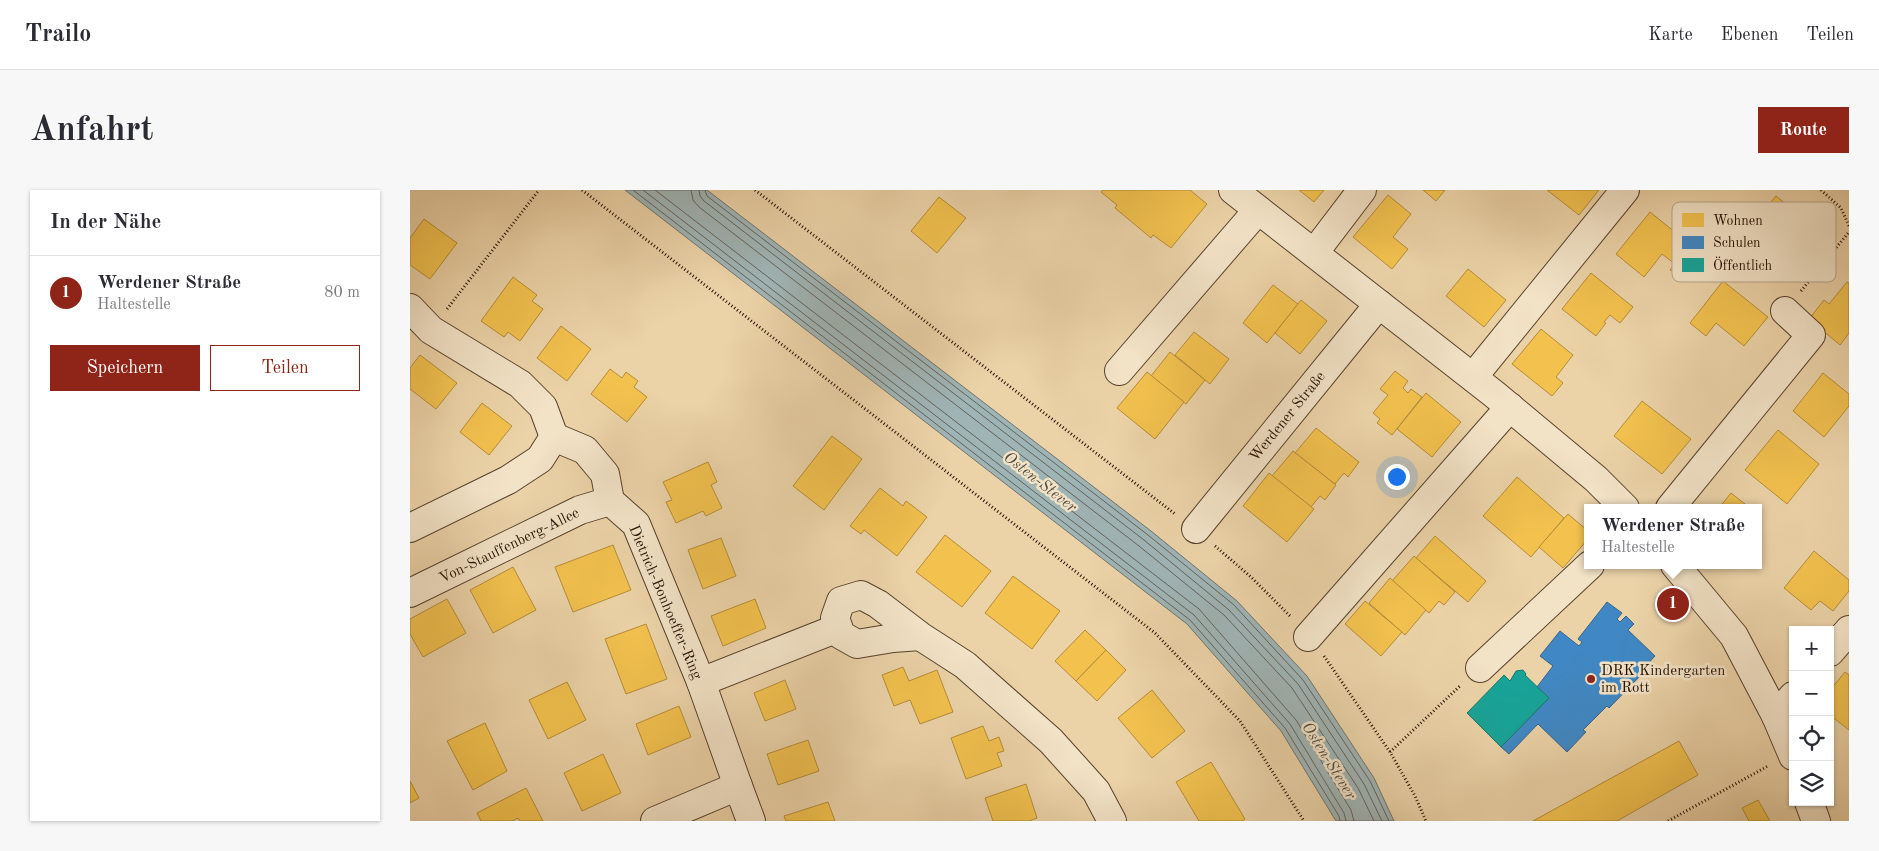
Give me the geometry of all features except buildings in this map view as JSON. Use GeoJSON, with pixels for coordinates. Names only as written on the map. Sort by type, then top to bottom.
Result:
{"type":"FeatureCollection","features":[{"type":"Feature","properties":{"kind":"street"},"geometry":{"type":"LineString","coordinates":[[1233,190],[1473,377],[1596,479],[1621,504]]}},
{"type":"Feature","properties":{"kind":"street"},"geometry":{"type":"LineString","coordinates":[[1314,253],[1362,190]]}},
{"type":"Feature","properties":{"kind":"street"},"geometry":{"type":"LineString","coordinates":[[1473,377],[1625,190]]}},
{"type":"Feature","properties":{"kind":"street"},"geometry":{"type":"LineString","coordinates":[[1119,371],[1258,210]]}},
{"type":"Feature","properties":{"kind":"street","name":"Werdener Straße"},"geometry":{"type":"LineString","coordinates":[[1196,529],[1379,304]]}},
{"type":"Feature","properties":{"kind":"street"},"geometry":{"type":"LineString","coordinates":[[410,308],[431,330],[520,384],[543,407],[554,437],[585,450],[605,474],[610,501]]}},
{"type":"Feature","properties":{"kind":"street"},"geometry":{"type":"LineString","coordinates":[[1673,504],[1810,335],[1785,311]]}},
{"type":"Feature","properties":{"kind":"street"},"geometry":{"type":"LineString","coordinates":[[1308,637],[1510,407]]}},
{"type":"Feature","properties":{"kind":"street"},"geometry":{"type":"LineString","coordinates":[[410,528],[508,480],[540,459],[554,437]]}},
{"type":"Feature","properties":{"kind":"street","name":"Von-Stauffenberg-Allee"},"geometry":{"type":"LineString","coordinates":[[410,593],[580,510],[610,501]]}},
{"type":"Feature","properties":{"kind":"street","name":"Dietrich-Bonhoeffer-Ring"},"geometry":{"type":"LineString","coordinates":[[610,501],[636,524],[701,682],[751,821]]}},
{"type":"Feature","properties":{"kind":"street"},"geometry":{"type":"LineString","coordinates":[[1480,668],[1586,569]]}},
{"type":"Feature","properties":{"kind":"street"},"geometry":{"type":"LineString","coordinates":[[1678,569],[1734,636],[1785,706],[1784,760]]}},
{"type":"Feature","properties":{"kind":"street"},"geometry":{"type":"LineString","coordinates":[[920,636],[857,644],[841,635],[835,618],[841,601],[861,595],[878,604],[920,636],[966,664],[1052,741],[1096,791],[1112,821]]}},
{"type":"Feature","properties":{"kind":"street"},"geometry":{"type":"LineString","coordinates":[[701,682],[838,628]]}},
{"type":"Feature","properties":{"kind":"street"},"geometry":{"type":"LineString","coordinates":[[1834,647],[1849,630]]}},
{"type":"Feature","properties":{"kind":"street"},"geometry":{"type":"LineString","coordinates":[[655,821],[738,786]]}},
{"type":"Feature","properties":{"kind":"street"},"geometry":{"type":"LineString","coordinates":[[1810,806],[1816,821]]}},
{"type":"Feature","properties":{"kind":"path"},"geometry":{"type":"LineString","coordinates":[[431,330],[539,190]]}},
{"type":"Feature","properties":{"kind":"path"},"geometry":{"type":"LineString","coordinates":[[582,190],[1155,634],[1240,721],[1304,821]]}},
{"type":"Feature","properties":{"kind":"path"},"geometry":{"type":"LineString","coordinates":[[755,190],[1196,529],[1251,577],[1286,612],[1329,662],[1390,752],[1415,796],[1426,821]]}},
{"type":"Feature","properties":{"kind":"path"},"geometry":{"type":"LineString","coordinates":[[1822,190],[1835,202]]}},
{"type":"Feature","properties":{"kind":"path"},"geometry":{"type":"LineString","coordinates":[[1836,203],[1841,208],[1849,226]]}},
{"type":"Feature","properties":{"kind":"path"},"geometry":{"type":"LineString","coordinates":[[1836,248],[1849,232]]}},
{"type":"Feature","properties":{"kind":"path"},"geometry":{"type":"LineString","coordinates":[[1785,311],[1808,282]]}},
{"type":"Feature","properties":{"kind":"path"},"geometry":{"type":"LineString","coordinates":[[1390,752],[1480,668]]}},
{"type":"Feature","properties":{"kind":"path"},"geometry":{"type":"LineString","coordinates":[[1668,821],[1784,760]]}},
{"type":"Feature","properties":{"kind":"water","name":"Osten-Stever"},"geometry":{"type":"Polygon","coordinates":[[[625,190],[707,190],[1151,531],[1237,601],[1307,676],[1374,778],[1394,821],[1336,821],[1281,731],[1187,624],[625,190]]]}},
{"type":"Feature","properties":{"kind":"place","name":"Werdener Straße"},"geometry":{"type":"Point","coordinates":[1673,604]}},
{"type":"Feature","properties":{"kind":"place","name":"DRK Kindergarten im Rott"},"geometry":{"type":"Point","coordinates":[1591,679]}}]}
